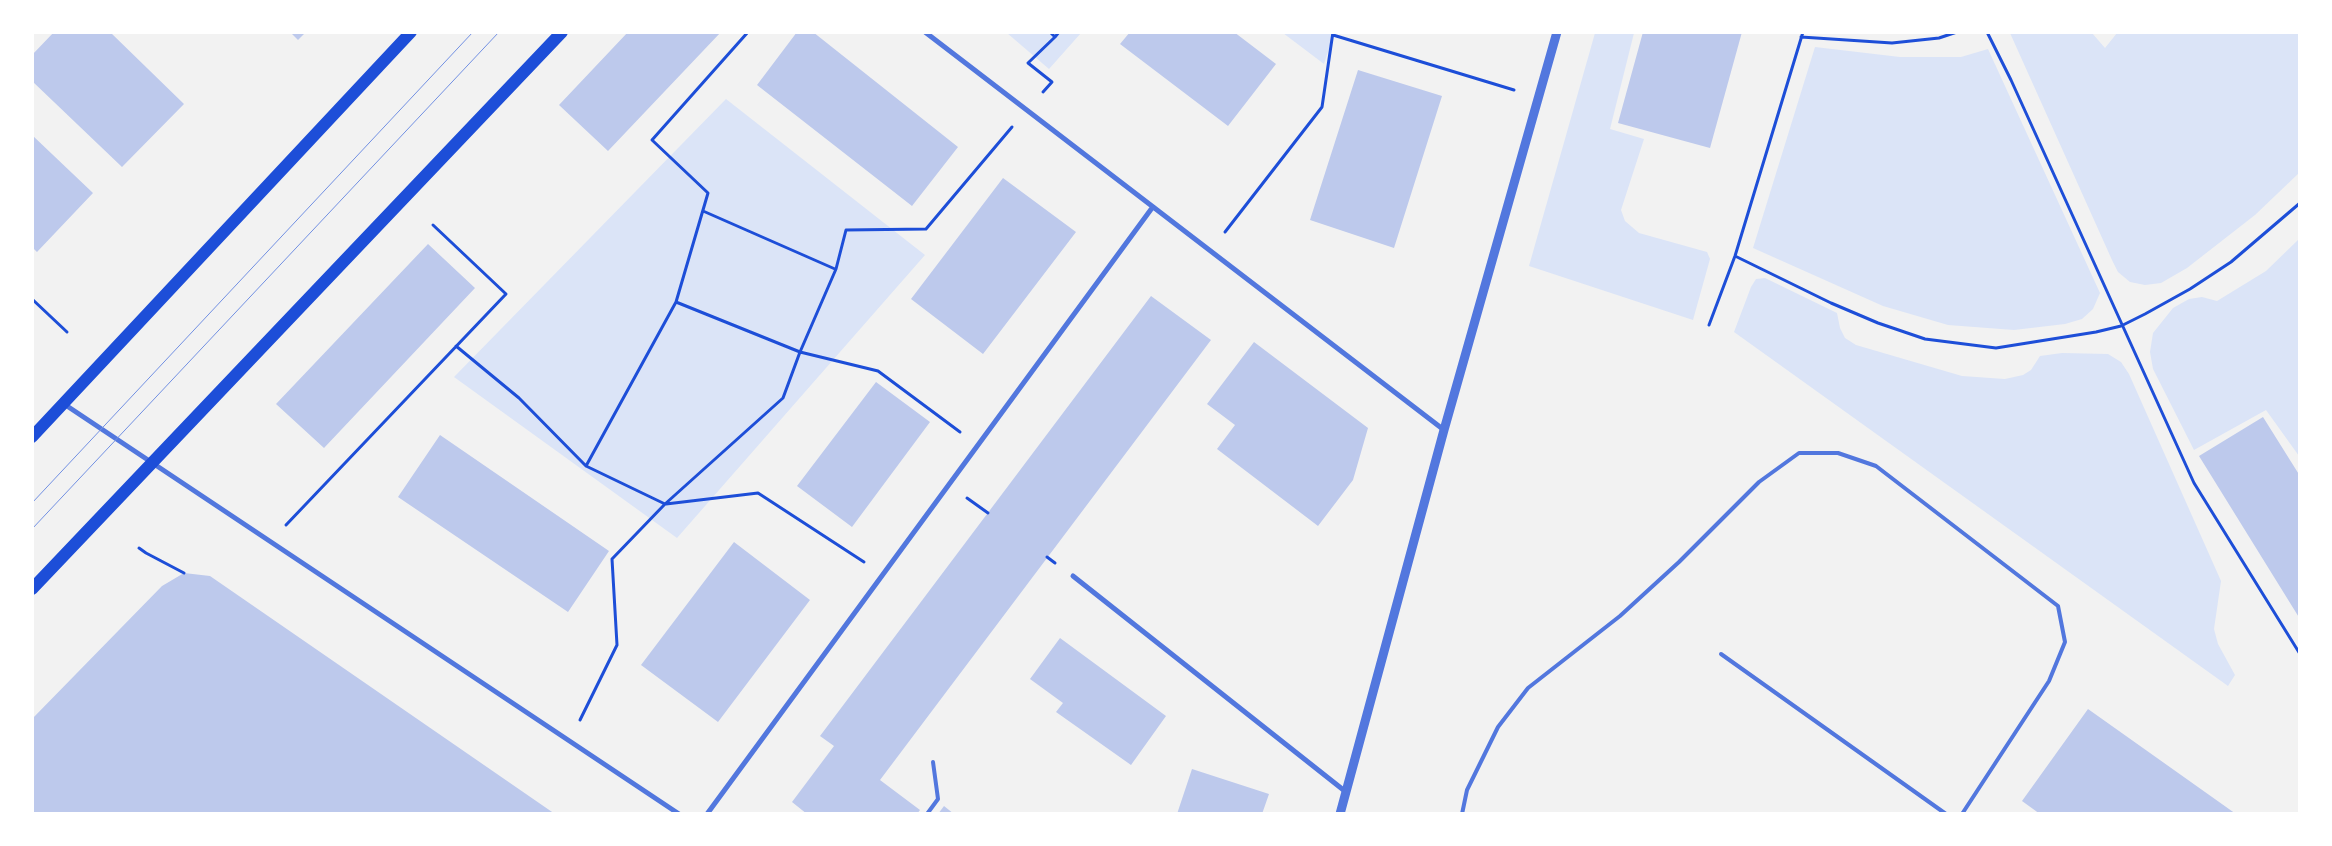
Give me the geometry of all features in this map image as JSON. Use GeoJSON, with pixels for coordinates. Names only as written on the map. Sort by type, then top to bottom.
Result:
{"type":"FeatureCollection","features":[{"type":"Feature","properties":{"kind":"main road"},"geometry":{"type":"LineString","coordinates":[[32,437],[412,32]]}},
{"type":"Feature","properties":{"kind":"main road"},"geometry":{"type":"LineString","coordinates":[[32,589],[562,32]]}},
{"type":"Feature","properties":{"kind":"street"},"geometry":{"type":"LineString","coordinates":[[925,32],[1152,208],[1444,430]]}},
{"type":"Feature","properties":{"kind":"street"},"geometry":{"type":"LineString","coordinates":[[1340,814],[1444,430],[1557,32]]}},
{"type":"Feature","properties":{"kind":"street"},"geometry":{"type":"LineString","coordinates":[[707,814],[976,444],[1152,208]]}},
{"type":"Feature","properties":{"kind":"street"},"geometry":{"type":"LineString","coordinates":[[64,404],[679,814]]}},
{"type":"Feature","properties":{"kind":"street"},"geometry":{"type":"LineString","coordinates":[[1073,576],[1346,792]]}},
{"type":"Feature","properties":{"kind":"lane"},"geometry":{"type":"LineString","coordinates":[[1462,814],[1467,790],[1498,727],[1528,688],[1620,616],[1680,562],[1759,482],[1799,453],[1838,453],[1876,466],[2058,606],[2065,642],[2049,681],[1962,814]]}},
{"type":"Feature","properties":{"kind":"lane"},"geometry":{"type":"LineString","coordinates":[[1721,654],[1946,814]]}},
{"type":"Feature","properties":{"kind":"lane"},"geometry":{"type":"LineString","coordinates":[[928,814],[938,799],[933,762]]}},
{"type":"Feature","properties":{"kind":"path"},"geometry":{"type":"LineString","coordinates":[[586,466],[676,302],[708,193],[652,140],[748,32]]}},
{"type":"Feature","properties":{"kind":"path"},"geometry":{"type":"LineString","coordinates":[[1050,32],[1055,37]]}},
{"type":"Feature","properties":{"kind":"path"},"geometry":{"type":"LineString","coordinates":[[569,741],[617,645],[612,560],[665,504],[784,398],[800,352],[836,269],[846,230],[926,229],[1026,110],[1052,82],[1028,63],[1059,32]]}},
{"type":"Feature","properties":{"kind":"path"},"geometry":{"type":"LineString","coordinates":[[1709,325],[1735,256],[1803,32]]}},
{"type":"Feature","properties":{"kind":"path"},"geometry":{"type":"LineString","coordinates":[[1802,37],[1892,43],[1939,38],[1957,32]]}},
{"type":"Feature","properties":{"kind":"path"},"geometry":{"type":"LineString","coordinates":[[1987,32],[2011,80],[2121,326],[2194,483],[2300,654]]}},
{"type":"Feature","properties":{"kind":"path"},"geometry":{"type":"LineString","coordinates":[[1211,251],[1322,107],[1333,34],[1539,97]]}},
{"type":"Feature","properties":{"kind":"path"},"geometry":{"type":"LineString","coordinates":[[1735,256],[1831,303],[1878,323],[1925,339],[1996,348],[2036,343],[2121,326],[2190,289],[2231,262],[2300,202]]}},
{"type":"Feature","properties":{"kind":"path"},"geometry":{"type":"LineString","coordinates":[[703,211],[836,269]]}},
{"type":"Feature","properties":{"kind":"path"},"geometry":{"type":"LineString","coordinates":[[270,542],[506,294],[433,225]]}},
{"type":"Feature","properties":{"kind":"path"},"geometry":{"type":"LineString","coordinates":[[32,299],[67,332]]}},
{"type":"Feature","properties":{"kind":"path"},"geometry":{"type":"LineString","coordinates":[[676,302],[800,352],[878,371],[976,444]]}},
{"type":"Feature","properties":{"kind":"path"},"geometry":{"type":"LineString","coordinates":[[456,346],[519,398],[586,466],[665,504],[758,493],[883,574]]}},
{"type":"Feature","properties":{"kind":"path"},"geometry":{"type":"LineString","coordinates":[[139,548],[184,573]]}},
{"type":"Feature","properties":{"kind":"shaded area"},"geometry":{"type":"Polygon","coordinates":[[[1007,33],[1081,33],[1049,69],[1007,33]]]}},
{"type":"Feature","properties":{"kind":"shaded area"},"geometry":{"type":"Polygon","coordinates":[[[1283,33],[1334,33],[1324,64],[1283,33]]]}},
{"type":"Feature","properties":{"kind":"shaded area"},"geometry":{"type":"Polygon","coordinates":[[[1595,33],[1634,33],[1610,129],[1644,139],[1621,210],[1625,221],[1639,233],[1707,252],[1710,259],[1693,320],[1529,266],[1595,33]]]}},
{"type":"Feature","properties":{"kind":"shaded area"},"geometry":{"type":"Polygon","coordinates":[[[2010,33],[2092,33],[2105,48],[2117,33],[2299,33],[2299,173],[2255,215],[2187,268],[2161,283],[2145,285],[2130,282],[2118,272],[2112,260],[2010,33]]]}},
{"type":"Feature","properties":{"kind":"shaded area"},"geometry":{"type":"Polygon","coordinates":[[[1815,47],[1900,57],[1961,57],[1988,49],[2100,293],[2093,309],[2082,319],[2065,324],[2014,330],[1948,325],[1883,306],[1753,248],[1815,47]]]}},
{"type":"Feature","properties":{"kind":"shaded area"},"geometry":{"type":"Polygon","coordinates":[[[726,99],[925,255],[677,538],[454,377],[726,99]]]}},
{"type":"Feature","properties":{"kind":"shaded area"},"geometry":{"type":"Polygon","coordinates":[[[2299,239],[2299,456],[2266,410],[2194,450],[2153,369],[2150,352],[2153,333],[2173,308],[2189,299],[2202,297],[2217,301],[2266,271],[2299,239]]]}},
{"type":"Feature","properties":{"kind":"shaded area"},"geometry":{"type":"Polygon","coordinates":[[[1765,278],[1837,313],[1840,328],[1845,338],[1856,345],[1962,376],[2005,379],[2023,375],[2031,370],[2040,356],[2062,353],[2108,354],[2121,362],[2129,374],[2221,581],[2214,629],[2218,644],[2235,675],[2228,686],[1734,332],[1751,287],[1756,279],[1765,278]]]}},
{"type":"Feature","properties":{"kind":"building"},"geometry":{"type":"Polygon","coordinates":[[[54,32],[110,32],[184,104],[122,167],[32,81],[32,55],[54,32]]]}},
{"type":"Feature","properties":{"kind":"building"},"geometry":{"type":"Polygon","coordinates":[[[290,32],[306,32],[298,40],[290,32]]]}},
{"type":"Feature","properties":{"kind":"building"},"geometry":{"type":"Polygon","coordinates":[[[628,32],[721,32],[608,151],[559,105],[628,32]]]}},
{"type":"Feature","properties":{"kind":"building"},"geometry":{"type":"Polygon","coordinates":[[[797,32],[813,32],[958,147],[912,206],[757,85],[797,32]]]}},
{"type":"Feature","properties":{"kind":"building"},"geometry":{"type":"Polygon","coordinates":[[[1130,32],[1234,32],[1276,64],[1228,126],[1120,44],[1130,32]]]}},
{"type":"Feature","properties":{"kind":"building"},"geometry":{"type":"Polygon","coordinates":[[[1643,32],[1742,32],[1710,148],[1618,123],[1643,32]]]}},
{"type":"Feature","properties":{"kind":"building"},"geometry":{"type":"Polygon","coordinates":[[[1358,70],[1442,96],[1394,248],[1310,220],[1358,70]]]}},
{"type":"Feature","properties":{"kind":"building"},"geometry":{"type":"Polygon","coordinates":[[[32,135],[93,193],[37,252],[32,247],[32,135]]]}},
{"type":"Feature","properties":{"kind":"building"},"geometry":{"type":"Polygon","coordinates":[[[1003,178],[1076,232],[983,354],[911,299],[1003,178]]]}},
{"type":"Feature","properties":{"kind":"building"},"geometry":{"type":"Polygon","coordinates":[[[428,244],[475,288],[324,448],[276,404],[428,244]]]}},
{"type":"Feature","properties":{"kind":"building"},"geometry":{"type":"Polygon","coordinates":[[[1151,296],[1211,340],[880,780],[920,810],[917,814],[807,814],[792,802],[834,746],[820,736],[1151,296]]]}},
{"type":"Feature","properties":{"kind":"building"},"geometry":{"type":"Polygon","coordinates":[[[1254,342],[1368,428],[1353,480],[1318,526],[1217,449],[1235,425],[1207,404],[1254,342]]]}},
{"type":"Feature","properties":{"kind":"building"},"geometry":{"type":"Polygon","coordinates":[[[876,382],[930,422],[852,527],[797,486],[876,382]]]}},
{"type":"Feature","properties":{"kind":"building"},"geometry":{"type":"Polygon","coordinates":[[[2263,417],[2300,476],[2300,619],[2199,456],[2263,417]]]}},
{"type":"Feature","properties":{"kind":"building"},"geometry":{"type":"Polygon","coordinates":[[[440,435],[609,551],[568,612],[398,497],[440,435]]]}},
{"type":"Feature","properties":{"kind":"building"},"geometry":{"type":"Polygon","coordinates":[[[734,542],[810,600],[718,722],[641,665],[734,542]]]}},
{"type":"Feature","properties":{"kind":"building"},"geometry":{"type":"Polygon","coordinates":[[[184,573],[210,576],[555,814],[32,814],[32,719],[162,586],[184,573]]]}},
{"type":"Feature","properties":{"kind":"building"},"geometry":{"type":"Polygon","coordinates":[[[1060,638],[1166,716],[1131,765],[1056,712],[1063,703],[1030,679],[1060,638]]]}},
{"type":"Feature","properties":{"kind":"building"},"geometry":{"type":"Polygon","coordinates":[[[2088,709],[2236,814],[2040,814],[2022,801],[2088,709]]]}},
{"type":"Feature","properties":{"kind":"building"},"geometry":{"type":"Polygon","coordinates":[[[1192,769],[1269,794],[1262,814],[1177,814],[1192,769]]]}},
{"type":"Feature","properties":{"kind":"building"},"geometry":{"type":"Polygon","coordinates":[[[944,806],[954,814],[938,814],[944,806]]]}},
{"type":"Feature","properties":{"kind":"tram line"},"geometry":{"type":"LineString","coordinates":[[32,503],[473,32]]}},
{"type":"Feature","properties":{"kind":"tram line"},"geometry":{"type":"LineString","coordinates":[[32,529],[499,32]]}}]}
